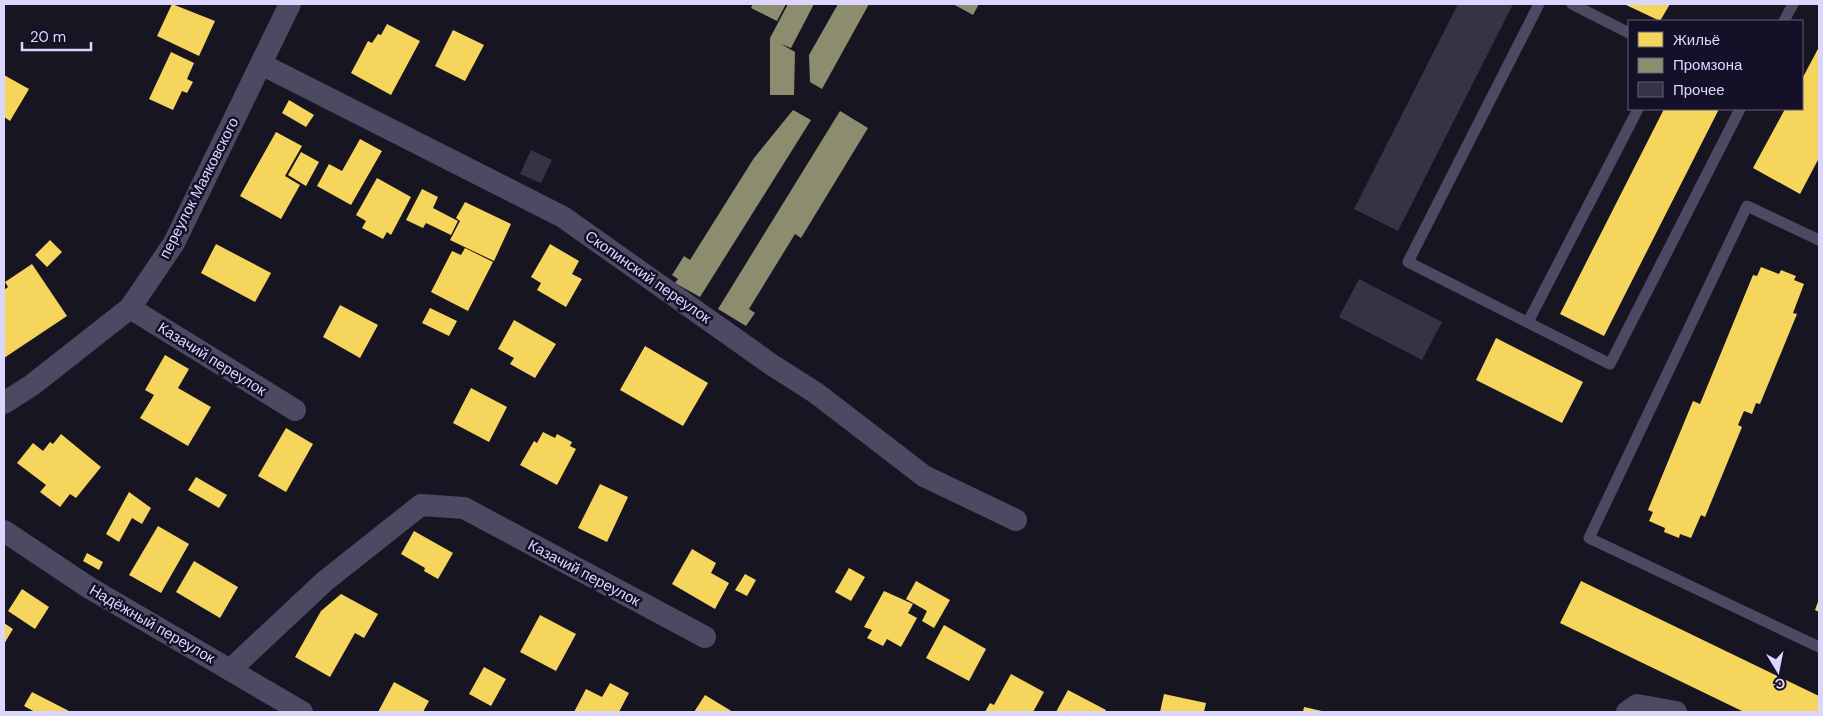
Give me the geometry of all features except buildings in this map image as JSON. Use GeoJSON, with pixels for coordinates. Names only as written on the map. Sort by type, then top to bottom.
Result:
{"type":"FeatureCollection","features":[{"type":"Feature","properties":{"kind":"street","name":"переулок Маяковского"},"geometry":{"type":"LineString","coordinates":[[4,403],[32,385],[130,308],[174,243],[290,4]]}},
{"type":"Feature","properties":{"kind":"street","name":"Скопинский переулок"},"geometry":{"type":"LineString","coordinates":[[261,64],[563,217],[772,365],[816,393],[924,476],[1016,520]]}},
{"type":"Feature","properties":{"kind":"street","name":"Казачий переулок"},"geometry":{"type":"LineString","coordinates":[[130,308],[294,410]]}},
{"type":"Feature","properties":{"kind":"street","name":"Казачий переулок"},"geometry":{"type":"LineString","coordinates":[[230,670],[325,581],[422,505],[464,508],[705,637]]}},
{"type":"Feature","properties":{"kind":"street","name":"Надёжный переулок"},"geometry":{"type":"LineString","coordinates":[[4,531],[88,587],[302,712]]}},
{"type":"Feature","properties":{"kind":"street"},"geometry":{"type":"LineString","coordinates":[[1627,712],[1637,705],[1676,712]]}},
{"type":"Feature","properties":{"kind":"lane"},"geometry":{"type":"LineString","coordinates":[[1539,4],[1408,262],[1610,364],[1739,110]]}},
{"type":"Feature","properties":{"kind":"lane"},"geometry":{"type":"LineString","coordinates":[[1572,4],[1628,32]]}},
{"type":"Feature","properties":{"kind":"lane"},"geometry":{"type":"LineString","coordinates":[[1785,20],[1793,4]]}},
{"type":"Feature","properties":{"kind":"lane"},"geometry":{"type":"LineString","coordinates":[[1528,322],[1637,110]]}},
{"type":"Feature","properties":{"kind":"lane"},"geometry":{"type":"LineString","coordinates":[[1819,240],[1747,206],[1589,538],[1819,647]]}}]}
